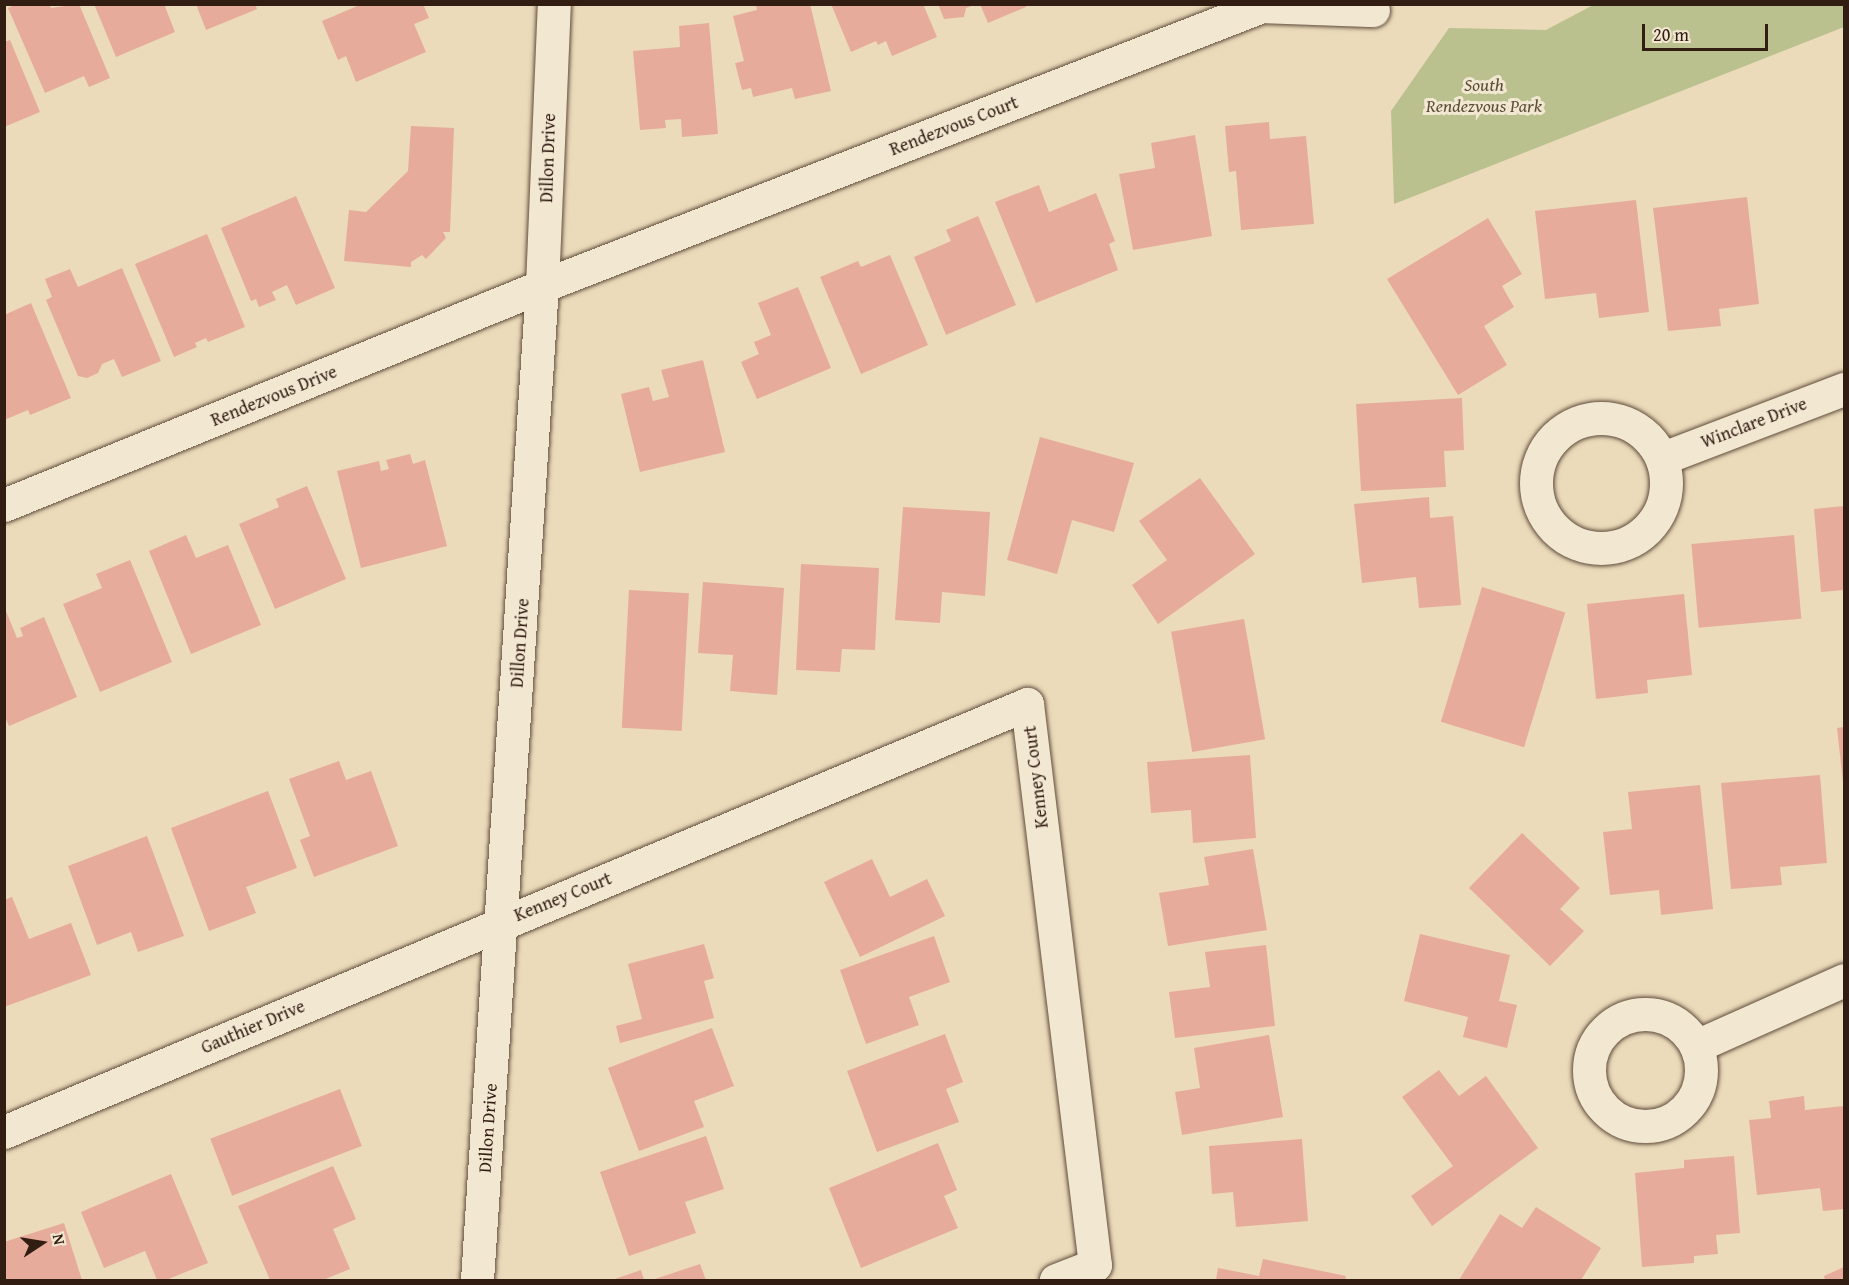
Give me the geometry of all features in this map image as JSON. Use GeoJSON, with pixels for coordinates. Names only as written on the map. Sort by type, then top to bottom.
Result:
{"type":"FeatureCollection","features":[{"type":"Feature","properties":{"kind":"street","name":"Dillon Drive"},"geometry":{"type":"LineString","coordinates":[[477,1281],[543,286],[554,4]]}},
{"type":"Feature","properties":{"kind":"street","name":"Rendezvous Court"},"geometry":{"type":"LineString","coordinates":[[543,286],[1262,6],[1373,10]]}},
{"type":"Feature","properties":{"kind":"street","name":"Rendezvous Drive"},"geometry":{"type":"LineString","coordinates":[[4,505],[543,286]]}},
{"type":"Feature","properties":{"kind":"street","name":"Winclare Drive"},"geometry":{"type":"LineString","coordinates":[[1663,458],[1845,389]]}},
{"type":"Feature","properties":{"kind":"street","name":"Kenney Court"},"geometry":{"type":"LineString","coordinates":[[502,923],[1027,704],[1095,1265],[1056,1281]]}},
{"type":"Feature","properties":{"kind":"street","name":"Gauthier Drive"},"geometry":{"type":"LineString","coordinates":[[4,1132],[502,923]]}},
{"type":"Feature","properties":{"kind":"street"},"geometry":{"type":"LineString","coordinates":[[1696,1046],[1845,980]]}},
{"type":"Feature","properties":{"kind":"green space","name":"South Rendezvous Park"},"geometry":{"type":"Polygon","coordinates":[[[1595,4],[1844,5],[1844,27],[1394,204],[1391,111],[1449,28],[1546,30],[1595,4]]]}},
{"type":"Feature","properties":{"kind":"building"},"geometry":{"type":"Polygon","coordinates":[[[16,4],[49,4],[51,8],[79,4],[110,78],[89,87],[84,76],[45,93],[8,8],[16,4]]]}},
{"type":"Feature","properties":{"kind":"building"},"geometry":{"type":"Polygon","coordinates":[[[94,4],[164,4],[175,32],[116,57],[94,4]]]}},
{"type":"Feature","properties":{"kind":"building"},"geometry":{"type":"Polygon","coordinates":[[[196,4],[255,4],[257,9],[206,30],[196,4]]]}},
{"type":"Feature","properties":{"kind":"building"},"geometry":{"type":"Polygon","coordinates":[[[362,4],[423,4],[429,18],[414,24],[426,52],[356,82],[346,56],[338,60],[322,21],[362,4]]]}},
{"type":"Feature","properties":{"kind":"building"},"geometry":{"type":"Polygon","coordinates":[[[756,4],[810,4],[831,91],[795,99],[792,88],[753,97],[751,88],[742,90],[735,63],[744,61],[733,16],[757,10],[756,4]]]}},
{"type":"Feature","properties":{"kind":"building"},"geometry":{"type":"Polygon","coordinates":[[[831,4],[923,4],[937,37],[892,56],[886,41],[878,45],[876,41],[851,52],[831,4]]]}},
{"type":"Feature","properties":{"kind":"building"},"geometry":{"type":"Polygon","coordinates":[[[938,4],[974,5],[966,8],[964,17],[944,19],[938,4]]]}},
{"type":"Feature","properties":{"kind":"building"},"geometry":{"type":"Polygon","coordinates":[[[980,4],[1025,4],[1026,7],[988,23],[980,4]]]}},
{"type":"Feature","properties":{"kind":"building"},"geometry":{"type":"Polygon","coordinates":[[[709,23],[718,134],[682,137],[681,119],[665,120],[666,128],[640,130],[633,51],[680,47],[679,26],[709,23]]]}},
{"type":"Feature","properties":{"kind":"building"},"geometry":{"type":"Polygon","coordinates":[[[10,40],[40,112],[4,127],[4,42],[10,40]]]}},
{"type":"Feature","properties":{"kind":"building"},"geometry":{"type":"Polygon","coordinates":[[[1269,122],[1270,139],[1306,136],[1314,224],[1241,230],[1236,171],[1229,172],[1225,126],[1269,122]]]}},
{"type":"Feature","properties":{"kind":"building"},"geometry":{"type":"Polygon","coordinates":[[[411,126],[454,128],[450,232],[443,232],[446,238],[426,259],[422,255],[411,262],[411,267],[344,261],[349,210],[366,212],[408,171],[411,126]]]}},
{"type":"Feature","properties":{"kind":"building"},"geometry":{"type":"Polygon","coordinates":[[[1195,135],[1212,236],[1133,250],[1119,174],[1155,168],[1151,143],[1195,135]]]}},
{"type":"Feature","properties":{"kind":"building"},"geometry":{"type":"Polygon","coordinates":[[[1039,185],[1049,212],[1096,193],[1115,241],[1109,244],[1118,270],[1036,303],[995,202],[1039,185]]]}},
{"type":"Feature","properties":{"kind":"building"},"geometry":{"type":"Polygon","coordinates":[[[296,196],[335,288],[296,305],[287,285],[272,292],[276,300],[259,307],[256,299],[251,301],[221,228],[296,196]]]}},
{"type":"Feature","properties":{"kind":"building"},"geometry":{"type":"Polygon","coordinates":[[[1747,197],[1759,304],[1719,309],[1721,326],[1668,331],[1653,208],[1747,197]]]}},
{"type":"Feature","properties":{"kind":"building"},"geometry":{"type":"Polygon","coordinates":[[[1636,200],[1649,312],[1599,318],[1596,293],[1545,299],[1535,211],[1636,200]]]}},
{"type":"Feature","properties":{"kind":"building"},"geometry":{"type":"Polygon","coordinates":[[[978,216],[1016,305],[946,335],[914,257],[951,241],[946,230],[978,216]]]}},
{"type":"Feature","properties":{"kind":"building"},"geometry":{"type":"Polygon","coordinates":[[[1488,218],[1522,274],[1502,286],[1514,307],[1484,326],[1507,365],[1458,395],[1387,279],[1488,218]]]}},
{"type":"Feature","properties":{"kind":"building"},"geometry":{"type":"Polygon","coordinates":[[[207,234],[245,327],[208,342],[206,338],[195,343],[197,347],[174,357],[135,264],[207,234]]]}},
{"type":"Feature","properties":{"kind":"building"},"geometry":{"type":"Polygon","coordinates":[[[890,255],[928,345],[861,374],[820,277],[858,261],[861,267],[890,255]]]}},
{"type":"Feature","properties":{"kind":"building"},"geometry":{"type":"Polygon","coordinates":[[[122,268],[161,361],[122,377],[114,359],[102,364],[98,373],[87,378],[78,376],[46,300],[52,297],[45,279],[70,269],[78,287],[122,268]]]}},
{"type":"Feature","properties":{"kind":"building"},"geometry":{"type":"Polygon","coordinates":[[[798,287],[831,368],[757,399],[741,362],[759,354],[754,342],[771,335],[758,303],[798,287]]]}},
{"type":"Feature","properties":{"kind":"building"},"geometry":{"type":"Polygon","coordinates":[[[31,303],[71,398],[30,415],[28,410],[4,420],[4,315],[31,303]]]}},
{"type":"Feature","properties":{"kind":"building"},"geometry":{"type":"Polygon","coordinates":[[[703,360],[725,452],[640,472],[621,394],[649,387],[653,401],[669,397],[661,370],[703,360]]]}},
{"type":"Feature","properties":{"kind":"building"},"geometry":{"type":"Polygon","coordinates":[[[1462,398],[1464,450],[1444,451],[1446,487],[1361,491],[1356,404],[1462,398]]]}},
{"type":"Feature","properties":{"kind":"building"},"geometry":{"type":"Polygon","coordinates":[[[1040,437],[1134,463],[1114,532],[1072,520],[1057,574],[1007,560],[1040,437]]]}},
{"type":"Feature","properties":{"kind":"building"},"geometry":{"type":"Polygon","coordinates":[[[410,454],[413,464],[425,460],[447,546],[361,568],[337,471],[379,461],[381,471],[389,469],[386,460],[410,454]]]}},
{"type":"Feature","properties":{"kind":"building"},"geometry":{"type":"Polygon","coordinates":[[[1200,478],[1255,554],[1158,624],[1132,585],[1167,560],[1139,521],[1200,478]]]}},
{"type":"Feature","properties":{"kind":"building"},"geometry":{"type":"Polygon","coordinates":[[[307,486],[346,579],[275,609],[239,524],[279,507],[276,499],[307,486]]]}},
{"type":"Feature","properties":{"kind":"building"},"geometry":{"type":"Polygon","coordinates":[[[1429,497],[1430,518],[1453,516],[1461,605],[1419,608],[1416,577],[1362,583],[1354,504],[1429,497]]]}},
{"type":"Feature","properties":{"kind":"building"},"geometry":{"type":"Polygon","coordinates":[[[1844,506],[1844,590],[1821,592],[1814,509],[1844,506]]]}},
{"type":"Feature","properties":{"kind":"building"},"geometry":{"type":"Polygon","coordinates":[[[903,507],[990,512],[985,596],[942,592],[940,623],[895,620],[903,507]]]}},
{"type":"Feature","properties":{"kind":"building"},"geometry":{"type":"Polygon","coordinates":[[[186,535],[196,558],[228,545],[261,625],[191,654],[149,551],[186,535]]]}},
{"type":"Feature","properties":{"kind":"building"},"geometry":{"type":"Polygon","coordinates":[[[1794,535],[1801,619],[1699,628],[1691,544],[1794,535]]]}},
{"type":"Feature","properties":{"kind":"building"},"geometry":{"type":"Polygon","coordinates":[[[130,560],[172,662],[100,692],[63,604],[102,588],[96,574],[130,560]]]}},
{"type":"Feature","properties":{"kind":"building"},"geometry":{"type":"Polygon","coordinates":[[[801,564],[879,568],[875,650],[842,649],[840,672],[796,670],[801,564]]]}},
{"type":"Feature","properties":{"kind":"building"},"geometry":{"type":"Polygon","coordinates":[[[703,582],[784,588],[777,695],[730,691],[733,655],[698,653],[703,582]]]}},
{"type":"Feature","properties":{"kind":"building"},"geometry":{"type":"Polygon","coordinates":[[[1482,587],[1565,612],[1524,747],[1441,722],[1482,587]]]}},
{"type":"Feature","properties":{"kind":"building"},"geometry":{"type":"Polygon","coordinates":[[[629,590],[689,593],[682,731],[622,728],[629,590]]]}},
{"type":"Feature","properties":{"kind":"building"},"geometry":{"type":"Polygon","coordinates":[[[1684,594],[1692,675],[1647,680],[1648,693],[1596,699],[1587,604],[1684,594]]]}},
{"type":"Feature","properties":{"kind":"building"},"geometry":{"type":"Polygon","coordinates":[[[6,611],[17,638],[23,636],[20,628],[44,617],[77,697],[9,726],[4,715],[6,611]]]}},
{"type":"Feature","properties":{"kind":"building"},"geometry":{"type":"Polygon","coordinates":[[[1244,619],[1265,739],[1192,752],[1171,632],[1244,619]]]}},
{"type":"Feature","properties":{"kind":"building"},"geometry":{"type":"Polygon","coordinates":[[[1844,727],[1844,782],[1843,782],[1837,728],[1844,727]]]}},
{"type":"Feature","properties":{"kind":"building"},"geometry":{"type":"Polygon","coordinates":[[[1250,755],[1256,838],[1193,843],[1191,810],[1151,813],[1147,762],[1250,755]]]}},
{"type":"Feature","properties":{"kind":"building"},"geometry":{"type":"Polygon","coordinates":[[[339,761],[346,780],[371,771],[398,846],[314,877],[300,840],[310,836],[289,779],[339,761]]]}},
{"type":"Feature","properties":{"kind":"building"},"geometry":{"type":"Polygon","coordinates":[[[1820,775],[1827,863],[1780,867],[1782,885],[1731,889],[1721,783],[1820,775]]]}},
{"type":"Feature","properties":{"kind":"building"},"geometry":{"type":"Polygon","coordinates":[[[1700,785],[1713,909],[1661,915],[1659,890],[1610,895],[1603,832],[1632,829],[1628,792],[1700,785]]]}},
{"type":"Feature","properties":{"kind":"building"},"geometry":{"type":"Polygon","coordinates":[[[268,791],[297,868],[246,887],[256,913],[209,931],[171,828],[268,791]]]}},
{"type":"Feature","properties":{"kind":"building"},"geometry":{"type":"Polygon","coordinates":[[[1522,833],[1580,888],[1560,909],[1584,931],[1550,966],[1469,888],[1522,833]]]}},
{"type":"Feature","properties":{"kind":"building"},"geometry":{"type":"Polygon","coordinates":[[[147,836],[184,936],[138,952],[131,932],[97,945],[68,866],[147,836]]]}},
{"type":"Feature","properties":{"kind":"building"},"geometry":{"type":"Polygon","coordinates":[[[1253,849],[1267,930],[1168,946],[1159,893],[1209,885],[1204,857],[1253,849]]]}},
{"type":"Feature","properties":{"kind":"building"},"geometry":{"type":"Polygon","coordinates":[[[872,859],[890,897],[927,879],[945,916],[860,957],[824,882],[872,859]]]}},
{"type":"Feature","properties":{"kind":"building"},"geometry":{"type":"Polygon","coordinates":[[[12,897],[29,939],[71,923],[91,975],[4,1007],[4,900],[12,897]]]}},
{"type":"Feature","properties":{"kind":"building"},"geometry":{"type":"Polygon","coordinates":[[[1420,934],[1510,955],[1499,1001],[1517,1005],[1507,1048],[1463,1037],[1468,1017],[1404,1001],[1420,934]]]}},
{"type":"Feature","properties":{"kind":"building"},"geometry":{"type":"Polygon","coordinates":[[[934,936],[950,982],[909,997],[919,1025],[866,1044],[840,970],[934,936]]]}},
{"type":"Feature","properties":{"kind":"building"},"geometry":{"type":"Polygon","coordinates":[[[704,944],[714,978],[704,981],[714,1018],[620,1043],[616,1026],[642,1019],[628,964],[704,944]]]}},
{"type":"Feature","properties":{"kind":"building"},"geometry":{"type":"Polygon","coordinates":[[[1266,945],[1275,1026],[1175,1038],[1169,992],[1210,987],[1205,952],[1266,945]]]}},
{"type":"Feature","properties":{"kind":"building"},"geometry":{"type":"Polygon","coordinates":[[[712,1028],[734,1086],[694,1101],[704,1127],[639,1151],[608,1068],[712,1028]]]}},
{"type":"Feature","properties":{"kind":"building"},"geometry":{"type":"Polygon","coordinates":[[[945,1034],[963,1082],[946,1089],[959,1122],[877,1152],[847,1071],[945,1034]]]}},
{"type":"Feature","properties":{"kind":"building"},"geometry":{"type":"Polygon","coordinates":[[[1269,1035],[1283,1117],[1182,1135],[1175,1092],[1200,1088],[1194,1048],[1269,1035]]]}},
{"type":"Feature","properties":{"kind":"building"},"geometry":{"type":"Polygon","coordinates":[[[1439,1070],[1459,1096],[1486,1076],[1538,1148],[1432,1226],[1411,1196],[1453,1166],[1402,1097],[1439,1070]]]}},
{"type":"Feature","properties":{"kind":"building"},"geometry":{"type":"Polygon","coordinates":[[[340,1089],[362,1146],[232,1196],[210,1139],[340,1089]]]}},
{"type":"Feature","properties":{"kind":"building"},"geometry":{"type":"Polygon","coordinates":[[[1804,1096],[1805,1110],[1844,1106],[1844,1209],[1823,1211],[1820,1188],[1757,1195],[1749,1120],[1771,1118],[1769,1101],[1804,1096]]]}},
{"type":"Feature","properties":{"kind":"building"},"geometry":{"type":"Polygon","coordinates":[[[706,1136],[724,1189],[685,1202],[696,1233],[629,1256],[600,1172],[706,1136]]]}},
{"type":"Feature","properties":{"kind":"building"},"geometry":{"type":"Polygon","coordinates":[[[1302,1139],[1308,1221],[1236,1227],[1233,1192],[1212,1194],[1209,1146],[1302,1139]]]}},
{"type":"Feature","properties":{"kind":"building"},"geometry":{"type":"Polygon","coordinates":[[[938,1143],[957,1190],[944,1196],[958,1228],[861,1268],[829,1188],[938,1143]]]}},
{"type":"Feature","properties":{"kind":"building"},"geometry":{"type":"Polygon","coordinates":[[[1734,1156],[1740,1233],[1716,1235],[1718,1254],[1694,1256],[1694,1263],[1642,1267],[1635,1173],[1684,1168],[1684,1160],[1734,1156]]]}},
{"type":"Feature","properties":{"kind":"building"},"geometry":{"type":"Polygon","coordinates":[[[333,1166],[356,1219],[333,1229],[350,1269],[323,1280],[270,1280],[238,1206],[333,1166]]]}},
{"type":"Feature","properties":{"kind":"building"},"geometry":{"type":"Polygon","coordinates":[[[171,1174],[208,1263],[166,1280],[157,1280],[145,1251],[104,1268],[81,1212],[171,1174]]]}},
{"type":"Feature","properties":{"kind":"building"},"geometry":{"type":"Polygon","coordinates":[[[1536,1207],[1601,1248],[1581,1280],[1459,1280],[1500,1214],[1522,1228],[1536,1207]]]}},
{"type":"Feature","properties":{"kind":"building"},"geometry":{"type":"Polygon","coordinates":[[[64,1223],[82,1280],[4,1280],[4,1242],[64,1223]]]}},
{"type":"Feature","properties":{"kind":"building"},"geometry":{"type":"Polygon","coordinates":[[[1263,1259],[1346,1276],[1345,1280],[1216,1280],[1218,1268],[1259,1276],[1263,1259]]]}},
{"type":"Feature","properties":{"kind":"building"},"geometry":{"type":"Polygon","coordinates":[[[700,1264],[706,1280],[652,1280],[700,1264]]]}},
{"type":"Feature","properties":{"kind":"building"},"geometry":{"type":"Polygon","coordinates":[[[1844,1267],[1844,1280],[1825,1280],[1824,1276],[1844,1267]]]}},
{"type":"Feature","properties":{"kind":"building"},"geometry":{"type":"Polygon","coordinates":[[[641,1270],[644,1280],[612,1280],[641,1270]]]}}]}
